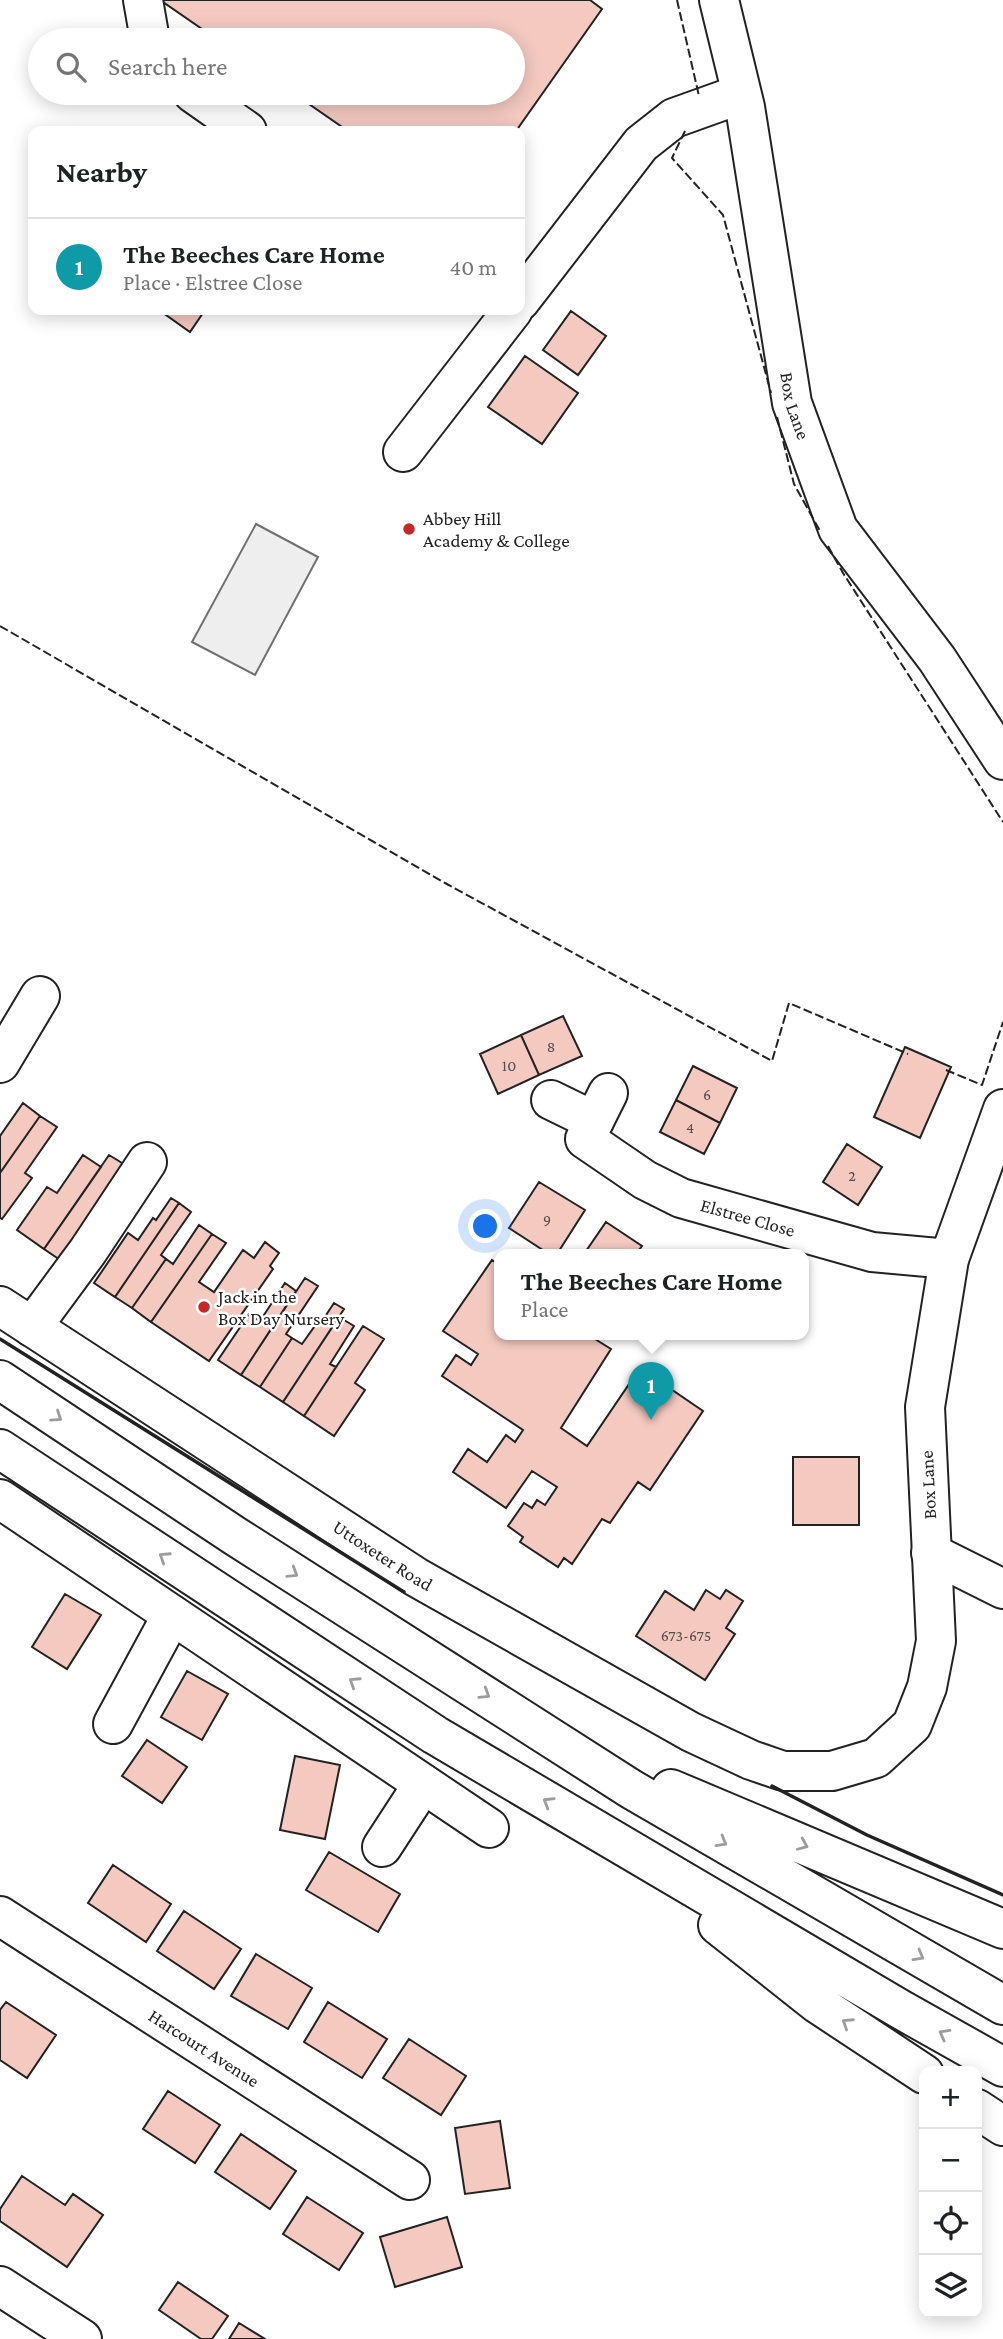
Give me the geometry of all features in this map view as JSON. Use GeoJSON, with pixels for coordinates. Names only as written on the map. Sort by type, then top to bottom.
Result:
{"type":"FeatureCollection","features":[{"type":"Feature","properties":{"kind":"main road"},"geometry":{"type":"LineString","coordinates":[[143,0],[148,28]]}},
{"type":"Feature","properties":{"kind":"main road","name":"Box Lane"},"geometry":{"type":"LineString","coordinates":[[719,0],[741,94],[792,403],[838,529],[937,659],[1003,760]]}},
{"type":"Feature","properties":{"kind":"main road"},"geometry":{"type":"LineString","coordinates":[[525,289],[641,144],[674,118],[741,94]]}},
{"type":"Feature","properties":{"kind":"main road"},"geometry":{"type":"LineString","coordinates":[[210,105],[240,126]]}},
{"type":"Feature","properties":{"kind":"main road"},"geometry":{"type":"LineString","coordinates":[[403,452],[505,315]]}},
{"type":"Feature","properties":{"kind":"main road"},"geometry":{"type":"LineString","coordinates":[[0,1063],[40,996]]}},
{"type":"Feature","properties":{"kind":"main road","name":"Elstree Close"},"geometry":{"type":"LineString","coordinates":[[551,1100],[601,1107],[585,1139],[645,1180],[681,1198],[872,1252],[949,1259]]}},
{"type":"Feature","properties":{"kind":"main road","name":"Box Lane"},"geometry":{"type":"LineString","coordinates":[[783,1771],[832,1771],[876,1758],[912,1725],[927,1687],[936,1641],[925,1407],[949,1259],[1003,1109]]}},
{"type":"Feature","properties":{"kind":"main road"},"geometry":{"type":"LineString","coordinates":[[32,1327],[88,1251],[148,1162]]}},
{"type":"Feature","properties":{"kind":"main road","name":"Uttoxeter Road"},"geometry":{"type":"LineString","coordinates":[[0,1306],[416,1577],[691,1732],[751,1760],[783,1771]]}},
{"type":"Feature","properties":{"kind":"main road"},"geometry":{"type":"LineString","coordinates":[[0,1380],[235,1536],[649,1800],[1003,2005]]}},
{"type":"Feature","properties":{"kind":"main road"},"geometry":{"type":"LineString","coordinates":[[0,1449],[435,1735],[1003,2067]]}},
{"type":"Feature","properties":{"kind":"main road"},"geometry":{"type":"LineString","coordinates":[[0,1499],[489,1828]]}},
{"type":"Feature","properties":{"kind":"main road"},"geometry":{"type":"LineString","coordinates":[[931,1553],[1003,1589]]}},
{"type":"Feature","properties":{"kind":"main road"},"geometry":{"type":"LineString","coordinates":[[113,1724],[172,1615]]}},
{"type":"Feature","properties":{"kind":"main road"},"geometry":{"type":"LineString","coordinates":[[560,1742],[1003,1929]]}},
{"type":"Feature","properties":{"kind":"main road"},"geometry":{"type":"LineString","coordinates":[[382,1847],[423,1784]]}},
{"type":"Feature","properties":{"kind":"main road"},"geometry":{"type":"LineString","coordinates":[[606,1837],[818,2004],[919,2071]]}},
{"type":"Feature","properties":{"kind":"main road","name":"Harcourt Avenue"},"geometry":{"type":"LineString","coordinates":[[0,1916],[410,2180]]}},
{"type":"Feature","properties":{"kind":"main road"},"geometry":{"type":"LineString","coordinates":[[982,2112],[1003,2126]]}},
{"type":"Feature","properties":{"kind":"main road"},"geometry":{"type":"LineString","coordinates":[[0,2286],[82,2339]]}},
{"type":"Feature","properties":{"kind":"shaded area"},"geometry":{"type":"Polygon","coordinates":[[[256,524],[318,557],[255,675],[192,642],[256,524]]]}},
{"type":"Feature","properties":{"kind":"building"},"geometry":{"type":"Polygon","coordinates":[[[160,0],[590,0],[602,9],[520,126],[341,126],[310,105],[525,105],[525,28],[201,28],[160,0]]]}},
{"type":"Feature","properties":{"kind":"building"},"geometry":{"type":"Polygon","coordinates":[[[571,311],[606,336],[578,375],[543,350],[571,311]]]}},
{"type":"Feature","properties":{"kind":"building"},"geometry":{"type":"Polygon","coordinates":[[[166,315],[202,315],[190,332],[166,315]]]}},
{"type":"Feature","properties":{"kind":"building"},"geometry":{"type":"Polygon","coordinates":[[[525,356],[578,393],[542,444],[488,407],[525,356]]]}},
{"type":"Feature","properties":{"kind":"building"},"geometry":{"type":"Polygon","coordinates":[[[563,1016],[582,1056],[539,1075],[521,1035],[563,1016]]]}},
{"type":"Feature","properties":{"kind":"building"},"geometry":{"type":"Polygon","coordinates":[[[521,1035],[539,1075],[498,1094],[480,1054],[521,1035]]]}},
{"type":"Feature","properties":{"kind":"building"},"geometry":{"type":"Polygon","coordinates":[[[905,1047],[951,1067],[920,1138],[874,1117],[905,1047]]]}},
{"type":"Feature","properties":{"kind":"building"},"geometry":{"type":"Polygon","coordinates":[[[693,1066],[737,1088],[720,1123],[676,1100],[693,1066]]]}},
{"type":"Feature","properties":{"kind":"building"},"geometry":{"type":"Polygon","coordinates":[[[676,1100],[720,1123],[704,1154],[660,1132],[676,1100]]]}},
{"type":"Feature","properties":{"kind":"building"},"geometry":{"type":"Polygon","coordinates":[[[23,1103],[40,1116],[0,1173],[0,1136],[23,1103]]]}},
{"type":"Feature","properties":{"kind":"building"},"geometry":{"type":"Polygon","coordinates":[[[40,1116],[57,1127],[25,1173],[32,1178],[2,1219],[0,1173],[40,1116]]]}},
{"type":"Feature","properties":{"kind":"building"},"geometry":{"type":"Polygon","coordinates":[[[847,1144],[882,1167],[858,1205],[823,1182],[847,1144]]]}},
{"type":"Feature","properties":{"kind":"building"},"geometry":{"type":"Polygon","coordinates":[[[83,1155],[101,1167],[44,1249],[17,1230],[47,1187],[57,1193],[83,1155]]]}},
{"type":"Feature","properties":{"kind":"building"},"geometry":{"type":"Polygon","coordinates":[[[109,1155],[127,1166],[69,1266],[44,1249],[109,1155]]]}},
{"type":"Feature","properties":{"kind":"building"},"geometry":{"type":"Polygon","coordinates":[[[539,1182],[585,1210],[560,1249],[541,1249],[509,1228],[539,1182]]]}},
{"type":"Feature","properties":{"kind":"building"},"geometry":{"type":"Polygon","coordinates":[[[171,1198],[179,1203],[115,1297],[94,1283],[128,1233],[138,1240],[171,1198]]]}},
{"type":"Feature","properties":{"kind":"building"},"geometry":{"type":"Polygon","coordinates":[[[179,1203],[191,1212],[161,1255],[166,1259],[132,1308],[115,1297],[179,1203]]]}},
{"type":"Feature","properties":{"kind":"building"},"geometry":{"type":"Polygon","coordinates":[[[606,1222],[642,1246],[640,1249],[587,1249],[606,1222]]]}},
{"type":"Feature","properties":{"kind":"building"},"geometry":{"type":"Polygon","coordinates":[[[199,1225],[212,1234],[151,1322],[132,1308],[166,1259],[173,1264],[199,1225]]]}},
{"type":"Feature","properties":{"kind":"building","name":"Jack in the Box Day Nursery"},"geometry":{"type":"Polygon","coordinates":[[[212,1234],[226,1243],[199,1282],[214,1292],[243,1250],[254,1258],[265,1242],[279,1253],[270,1266],[273,1269],[209,1361],[151,1322],[212,1234]]]}},
{"type":"Feature","properties":{"kind":"building"},"geometry":{"type":"Polygon","coordinates":[[[492,1260],[494,1340],[597,1340],[611,1349],[561,1428],[587,1446],[640,1368],[703,1411],[650,1490],[638,1482],[610,1523],[602,1519],[572,1564],[564,1558],[558,1567],[520,1542],[523,1537],[508,1526],[524,1503],[532,1508],[537,1500],[545,1505],[557,1487],[532,1471],[506,1508],[453,1472],[468,1449],[487,1462],[506,1435],[515,1442],[523,1430],[442,1376],[456,1355],[471,1365],[478,1354],[443,1331],[492,1260]]]}},
{"type":"Feature","properties":{"kind":"building"},"geometry":{"type":"Polygon","coordinates":[[[305,1278],[318,1286],[286,1334],[292,1338],[260,1387],[241,1375],[305,1278]]]}},
{"type":"Feature","properties":{"kind":"building"},"geometry":{"type":"Polygon","coordinates":[[[285,1283],[296,1291],[241,1375],[218,1360],[249,1314],[260,1321],[285,1283]]]}},
{"type":"Feature","properties":{"kind":"building"},"geometry":{"type":"Polygon","coordinates":[[[334,1303],[344,1309],[283,1402],[260,1387],[292,1338],[302,1344],[334,1303]]]}},
{"type":"Feature","properties":{"kind":"building"},"geometry":{"type":"Polygon","coordinates":[[[339,1317],[354,1326],[330,1364],[336,1367],[304,1416],[283,1402],[339,1317]]]}},
{"type":"Feature","properties":{"kind":"building"},"geometry":{"type":"Polygon","coordinates":[[[363,1326],[384,1339],[355,1383],[365,1390],[334,1436],[304,1416],[363,1326]]]}},
{"type":"Feature","properties":{"kind":"building"},"geometry":{"type":"Polygon","coordinates":[[[793,1457],[859,1457],[859,1525],[793,1525],[793,1457]]]}},
{"type":"Feature","properties":{"kind":"building"},"geometry":{"type":"Polygon","coordinates":[[[706,1590],[720,1599],[726,1590],[743,1601],[726,1628],[735,1634],[705,1680],[636,1636],[665,1591],[694,1610],[706,1590]]]}},
{"type":"Feature","properties":{"kind":"building"},"geometry":{"type":"Polygon","coordinates":[[[65,1594],[101,1615],[67,1669],[32,1647],[65,1594]]]}},
{"type":"Feature","properties":{"kind":"building"},"geometry":{"type":"Polygon","coordinates":[[[187,1671],[228,1694],[202,1740],[161,1717],[187,1671]]]}},
{"type":"Feature","properties":{"kind":"building"},"geometry":{"type":"Polygon","coordinates":[[[147,1740],[187,1767],[162,1803],[122,1776],[147,1740]]]}},
{"type":"Feature","properties":{"kind":"building"},"geometry":{"type":"Polygon","coordinates":[[[295,1756],[340,1765],[325,1839],[280,1830],[295,1756]]]}},
{"type":"Feature","properties":{"kind":"building"},"geometry":{"type":"Polygon","coordinates":[[[329,1852],[400,1894],[378,1932],[306,1890],[329,1852]]]}},
{"type":"Feature","properties":{"kind":"building"},"geometry":{"type":"Polygon","coordinates":[[[113,1865],[171,1904],[146,1942],[88,1903],[113,1865]]]}},
{"type":"Feature","properties":{"kind":"building"},"geometry":{"type":"Polygon","coordinates":[[[184,1911],[241,1949],[214,1989],[157,1951],[184,1911]]]}},
{"type":"Feature","properties":{"kind":"building"},"geometry":{"type":"Polygon","coordinates":[[[256,1954],[312,1988],[288,2029],[231,1996],[256,1954]]]}},
{"type":"Feature","properties":{"kind":"building"},"geometry":{"type":"Polygon","coordinates":[[[6,2002],[56,2035],[27,2078],[0,2060],[0,2010],[6,2002]]]}},
{"type":"Feature","properties":{"kind":"building"},"geometry":{"type":"Polygon","coordinates":[[[328,2002],[387,2039],[362,2078],[304,2042],[328,2002]]]}},
{"type":"Feature","properties":{"kind":"building"},"geometry":{"type":"Polygon","coordinates":[[[409,2039],[466,2076],[441,2115],[383,2078],[409,2039]]]}},
{"type":"Feature","properties":{"kind":"building"},"geometry":{"type":"Polygon","coordinates":[[[168,2091],[220,2125],[195,2163],[143,2129],[168,2091]]]}},
{"type":"Feature","properties":{"kind":"building"},"geometry":{"type":"Polygon","coordinates":[[[500,2121],[510,2188],[465,2194],[455,2128],[500,2121]]]}},
{"type":"Feature","properties":{"kind":"building"},"geometry":{"type":"Polygon","coordinates":[[[241,2134],[296,2171],[270,2209],[215,2172],[241,2134]]]}},
{"type":"Feature","properties":{"kind":"building"},"geometry":{"type":"Polygon","coordinates":[[[22,2176],[65,2205],[73,2194],[103,2215],[67,2267],[0,2221],[0,2209],[22,2176]]]}},
{"type":"Feature","properties":{"kind":"building"},"geometry":{"type":"Polygon","coordinates":[[[307,2197],[363,2233],[339,2270],[283,2234],[307,2197]]]}},
{"type":"Feature","properties":{"kind":"building"},"geometry":{"type":"Polygon","coordinates":[[[447,2217],[462,2267],[395,2287],[380,2237],[447,2217]]]}},
{"type":"Feature","properties":{"kind":"building"},"geometry":{"type":"Polygon","coordinates":[[[178,2282],[228,2316],[212,2339],[201,2339],[159,2310],[178,2282]]]}},
{"type":"Feature","properties":{"kind":"building"},"geometry":{"type":"Polygon","coordinates":[[[239,2323],[265,2339],[229,2339],[239,2323]]]}},
{"type":"Feature","properties":{"kind":"fence"},"geometry":{"type":"LineString","coordinates":[[677,0],[699,96]]}},
{"type":"Feature","properties":{"kind":"fence"},"geometry":{"type":"LineString","coordinates":[[685,131],[672,158],[723,215],[771,393]]}},
{"type":"Feature","properties":{"kind":"fence"},"geometry":{"type":"LineString","coordinates":[[777,417],[794,484],[820,531]]}},
{"type":"Feature","properties":{"kind":"fence"},"geometry":{"type":"LineString","coordinates":[[828,546],[1003,822]]}},
{"type":"Feature","properties":{"kind":"fence"},"geometry":{"type":"LineString","coordinates":[[0,626],[445,883],[772,1061],[789,1003],[908,1054]]}},
{"type":"Feature","properties":{"kind":"fence"},"geometry":{"type":"LineString","coordinates":[[946,1070],[982,1085],[1003,1022]]}},
{"type":"Feature","properties":{"kind":"wall"},"geometry":{"type":"LineString","coordinates":[[0,1339],[404,1592]]}},
{"type":"Feature","properties":{"kind":"wall"},"geometry":{"type":"LineString","coordinates":[[772,1786],[867,1835],[1003,1895]]}},
{"type":"Feature","properties":{"kind":"place","name":"Abbey Hill Academy & College"},"geometry":{"type":"Point","coordinates":[409,529]}},
{"type":"Feature","properties":{"kind":"place","name":"Jack in the Box Day Nursery"},"geometry":{"type":"Point","coordinates":[204,1307]}},
{"type":"Feature","properties":{"kind":"place","name":"The Beeches Care Home"},"geometry":{"type":"Point","coordinates":[651,1420]}}]}
